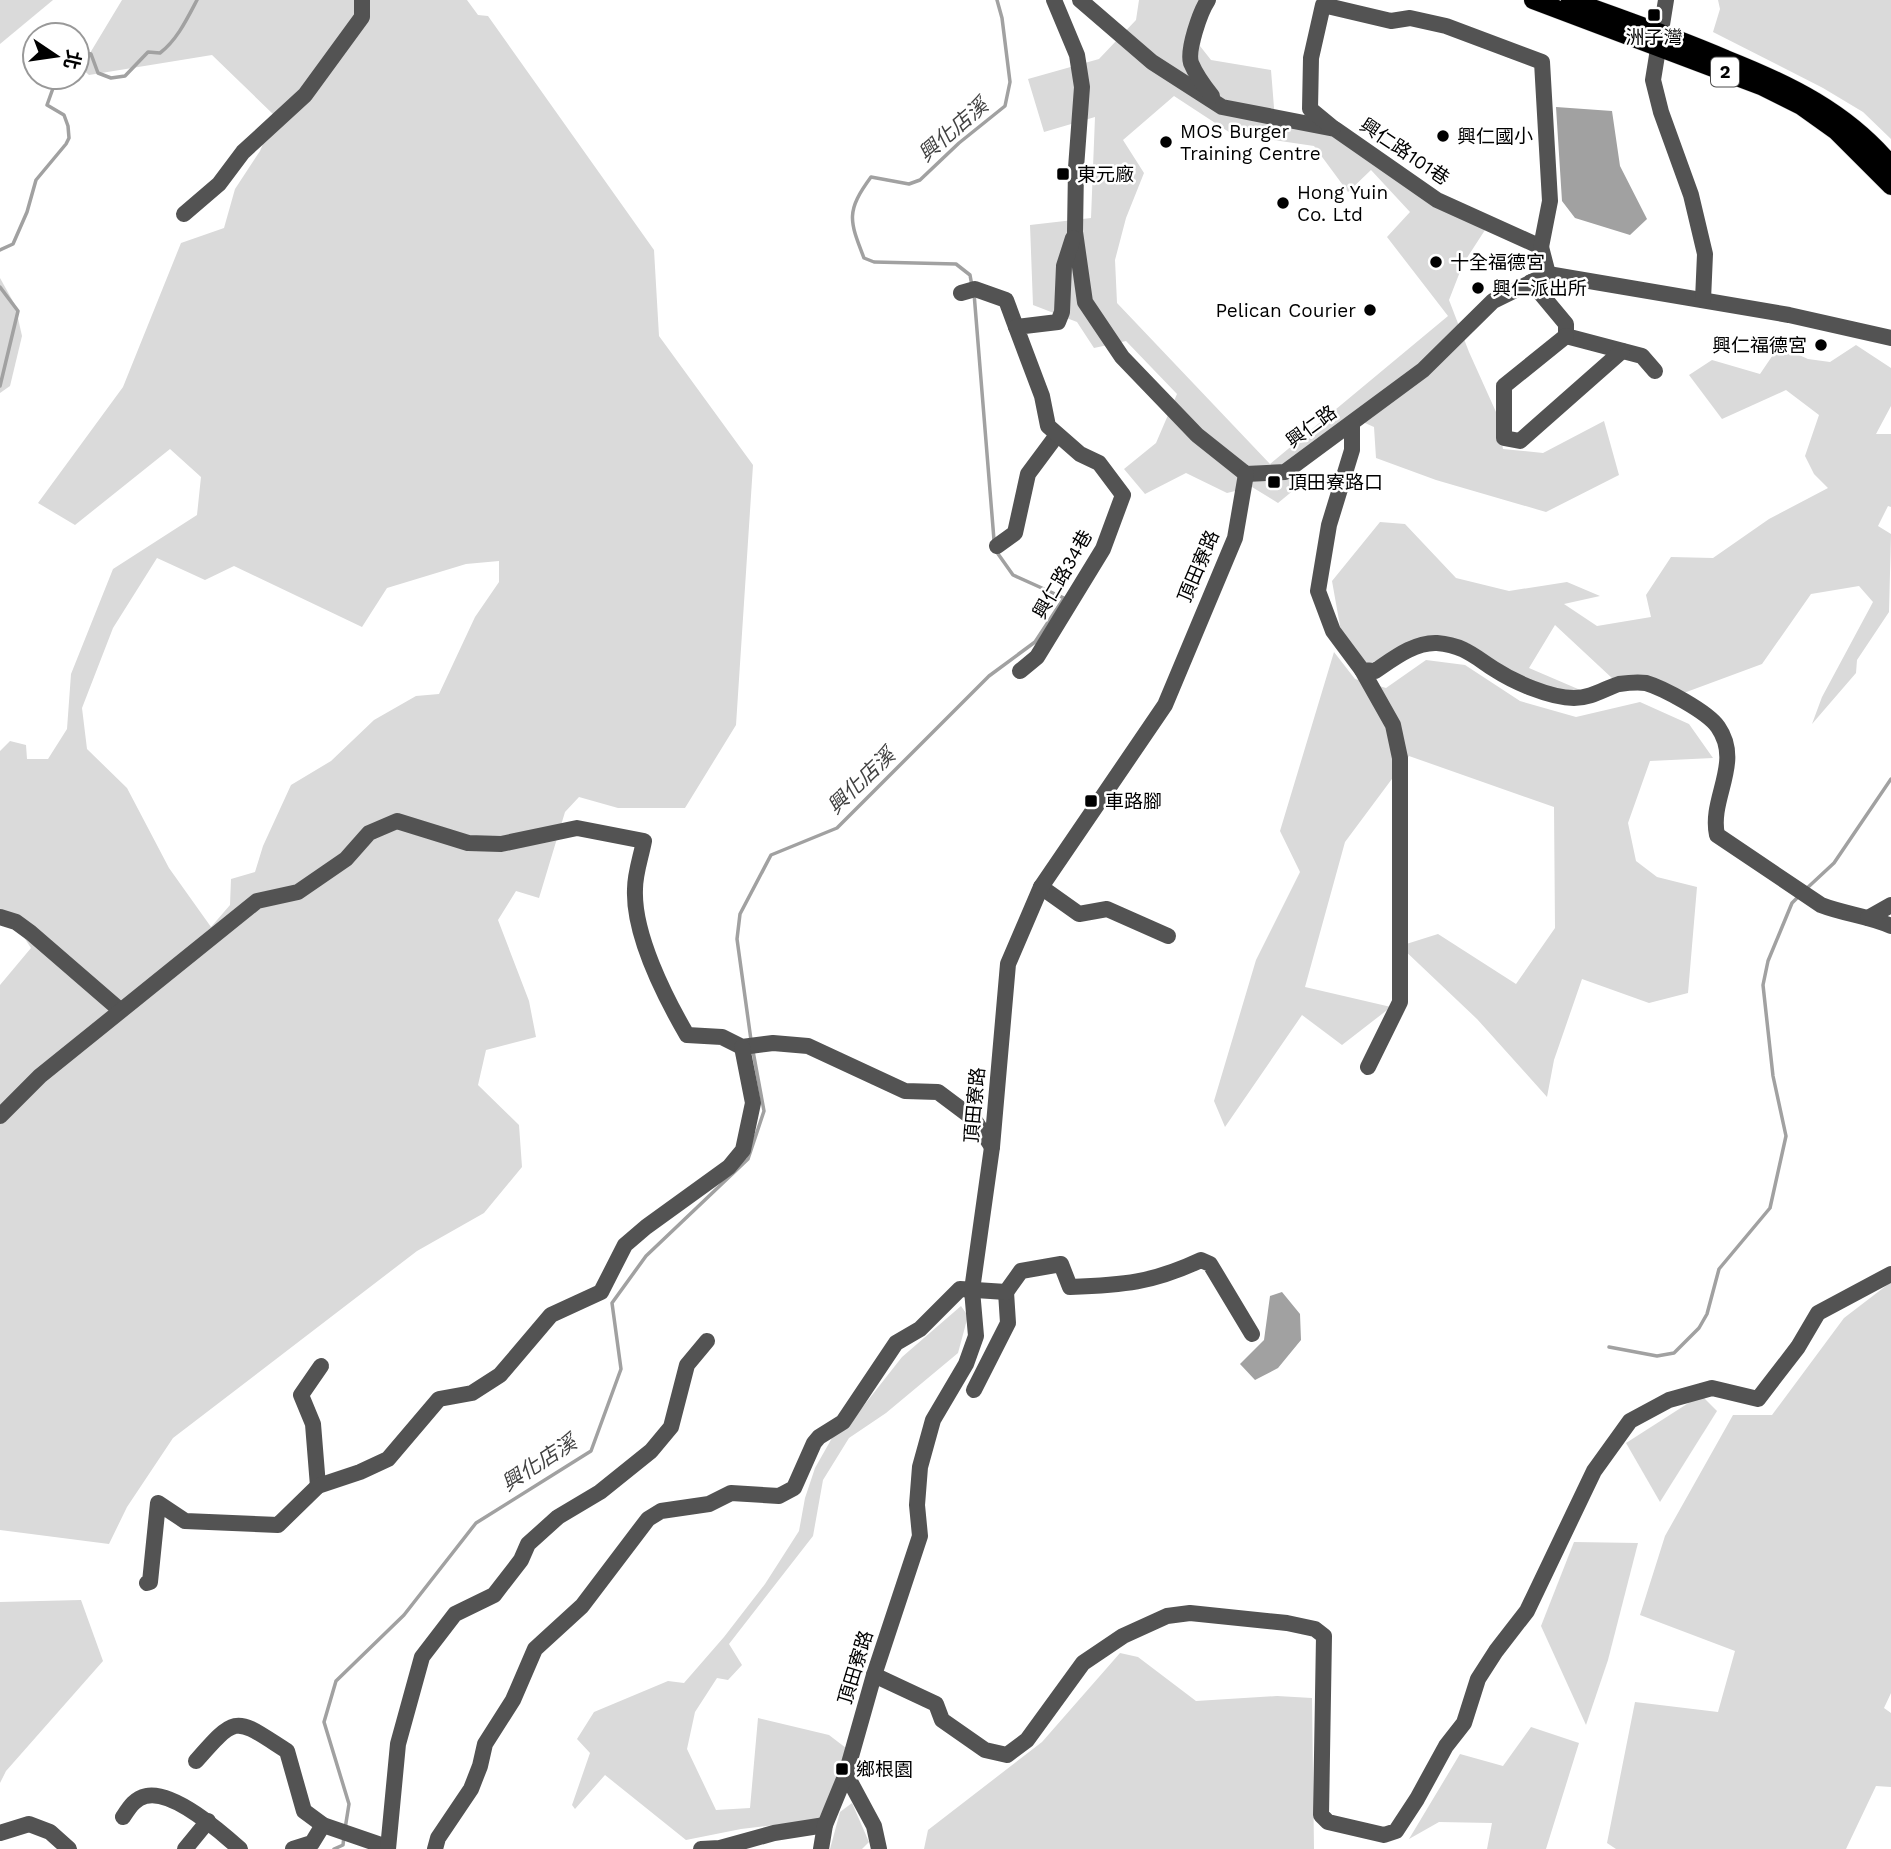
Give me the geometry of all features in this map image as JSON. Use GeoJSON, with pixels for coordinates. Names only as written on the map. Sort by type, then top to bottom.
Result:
{"type":"FeatureCollection","features":[{"type":"Feature","properties":{"kind":"main road","name":"2"},"geometry":{"type":"LineString","coordinates":[[1533,0],[1659,38],[1785,83],[1831,109],[1874,144],[1891,165]]}},
{"type":"Feature","properties":{"kind":"main road","name":"2"},"geometry":{"type":"LineString","coordinates":[[1570,0],[1659,38],[1801,106],[1836,131],[1891,186]]}},
{"type":"Feature","properties":{"kind":"street"},"geometry":{"type":"LineString","coordinates":[[184,214],[219,184],[243,152],[305,95],[362,17],[362,0]]}},
{"type":"Feature","properties":{"kind":"street"},"geometry":{"type":"LineString","coordinates":[[1054,0],[1077,55],[1082,87],[1075,232],[1085,302],[1122,357],[1197,435],[1246,474]]}},
{"type":"Feature","properties":{"kind":"street","name":"興仁路101巷"},"geometry":{"type":"LineString","coordinates":[[1080,0],[1152,62],[1222,107],[1335,129],[1437,200],[1541,247]]}},
{"type":"Feature","properties":{"kind":"street"},"geometry":{"type":"LineString","coordinates":[[1208,0],[1200,12],[1190,60],[1203,86],[1222,107]]}},
{"type":"Feature","properties":{"kind":"street"},"geometry":{"type":"LineString","coordinates":[[1667,1],[1653,80],[1661,112],[1691,195],[1705,254],[1703,300]]}},
{"type":"Feature","properties":{"kind":"street"},"geometry":{"type":"LineString","coordinates":[[1335,129],[1310,109],[1311,58],[1323,5],[1391,21],[1410,18],[1446,26],[1542,62],[1550,201],[1541,247],[1548,274],[1703,300],[1891,338]]}},
{"type":"Feature","properties":{"kind":"street"},"geometry":{"type":"LineString","coordinates":[[1016,327],[1058,322],[1062,312],[1064,266],[1075,232]]}},
{"type":"Feature","properties":{"kind":"street","name":"興仁路"},"geometry":{"type":"LineString","coordinates":[[1246,474],[1285,471],[1423,370],[1493,301],[1548,274]]}},
{"type":"Feature","properties":{"kind":"street"},"geometry":{"type":"LineString","coordinates":[[1531,282],[1566,324],[1566,336]]}},
{"type":"Feature","properties":{"kind":"street","name":"興仁路34巷"},"geometry":{"type":"LineString","coordinates":[[961,293],[975,289],[1006,300],[1042,396],[1048,426],[1080,454],[1099,463],[1123,495],[1103,549],[1037,657],[1020,671]]}},
{"type":"Feature","properties":{"kind":"street"},"geometry":{"type":"LineString","coordinates":[[1566,336],[1642,355],[1655,371]]}},
{"type":"Feature","properties":{"kind":"street"},"geometry":{"type":"LineString","coordinates":[[1566,336],[1504,386],[1504,438],[1520,441],[1622,351]]}},
{"type":"Feature","properties":{"kind":"street"},"geometry":{"type":"LineString","coordinates":[[1352,423],[1352,450],[1329,525],[1318,591],[1333,631],[1362,670],[1393,725],[1400,758],[1400,1002],[1368,1067]]}},
{"type":"Feature","properties":{"kind":"street"},"geometry":{"type":"LineString","coordinates":[[997,546],[1015,533],[1028,474],[1057,435]]}},
{"type":"Feature","properties":{"kind":"street","name":"頂田寮路"},"geometry":{"type":"LineString","coordinates":[[821,1849],[825,1825],[846,1774],[874,1675],[920,1536],[917,1505],[920,1467],[933,1420],[966,1364],[976,1336],[972,1290],[992,1147],[1008,964],[1041,887],[1164,705],[1235,538],[1246,474]]}},
{"type":"Feature","properties":{"kind":"street"},"geometry":{"type":"LineString","coordinates":[[1362,670],[1375,671],[1404,652],[1435,643],[1465,648],[1525,687],[1573,698],[1599,694],[1620,684],[1645,683],[1701,710],[1718,727],[1727,748],[1729,765],[1714,823],[1717,835],[1821,905],[1891,926]]}},
{"type":"Feature","properties":{"kind":"street"},"geometry":{"type":"LineString","coordinates":[[0,1116],[40,1076],[257,901],[298,892],[346,859],[369,833],[397,821],[468,843],[501,844],[577,828],[644,841],[635,889],[639,931],[671,1009],[687,1035],[722,1037],[742,1047],[773,1043],[808,1046],[905,1091],[938,1092],[974,1119],[992,1147]]}},
{"type":"Feature","properties":{"kind":"street"},"geometry":{"type":"LineString","coordinates":[[1041,887],[1079,914],[1107,909],[1168,936]]}},
{"type":"Feature","properties":{"kind":"street"},"geometry":{"type":"LineString","coordinates":[[1868,918],[1891,905]]}},
{"type":"Feature","properties":{"kind":"street"},"geometry":{"type":"LineString","coordinates":[[0,916],[16,922],[31,933],[120,1010]]}},
{"type":"Feature","properties":{"kind":"street"},"geometry":{"type":"LineString","coordinates":[[146,1583],[150,1582],[158,1503],[186,1521],[278,1525],[318,1486],[388,1459],[439,1399],[472,1392],[500,1375],[551,1315],[601,1292],[625,1245],[729,1167],[744,1150],[753,1103],[742,1047]]}},
{"type":"Feature","properties":{"kind":"street"},"geometry":{"type":"LineString","coordinates":[[975,1390],[1008,1323],[1006,1292],[1021,1271],[1061,1264],[1070,1287],[1139,1282],[1172,1274],[1201,1260],[1210,1264],[1252,1334]]}},
{"type":"Feature","properties":{"kind":"street"},"geometry":{"type":"LineString","coordinates":[[1393,1849],[1396,1831],[1446,1746],[1464,1723],[1478,1679],[1527,1611],[1594,1471],[1630,1421],[1669,1400],[1712,1388],[1758,1399],[1798,1347],[1818,1313],[1891,1274]]}},
{"type":"Feature","properties":{"kind":"street"},"geometry":{"type":"LineString","coordinates":[[435,1849],[438,1838],[471,1789],[485,1744],[513,1700],[535,1649],[582,1606],[648,1519],[661,1511],[709,1504],[731,1493],[779,1496],[794,1488],[814,1443],[843,1422],[896,1343],[920,1329],[960,1289],[1006,1292]]}},
{"type":"Feature","properties":{"kind":"street"},"geometry":{"type":"LineString","coordinates":[[196,1760],[224,1729],[234,1725],[249,1727],[287,1751],[303,1811],[323,1825],[387,1848],[398,1744],[422,1657],[455,1614],[494,1595],[521,1560],[528,1544],[558,1517],[600,1492],[651,1451],[671,1427],[687,1365],[707,1341]]}},
{"type":"Feature","properties":{"kind":"street"},"geometry":{"type":"LineString","coordinates":[[318,1486],[313,1424],[301,1395],[321,1366]]}},
{"type":"Feature","properties":{"kind":"street"},"geometry":{"type":"LineString","coordinates":[[874,1675],[936,1704],[942,1720],[985,1750],[1007,1755],[1027,1740],[1083,1663],[1123,1636],[1167,1616],[1190,1614],[1287,1623],[1315,1629],[1324,1636],[1321,1815],[1328,1822],[1384,1835],[1396,1831]]}},
{"type":"Feature","properties":{"kind":"street"},"geometry":{"type":"LineString","coordinates":[[846,1774],[874,1826],[879,1849]]}},
{"type":"Feature","properties":{"kind":"street"},"geometry":{"type":"LineString","coordinates":[[123,1817],[132,1803],[145,1796],[162,1796],[208,1821],[240,1849]]}},
{"type":"Feature","properties":{"kind":"street"},"geometry":{"type":"LineString","coordinates":[[185,1849],[208,1821]]}},
{"type":"Feature","properties":{"kind":"street"},"geometry":{"type":"LineString","coordinates":[[0,1833],[29,1824],[50,1832],[69,1849]]}},
{"type":"Feature","properties":{"kind":"street"},"geometry":{"type":"LineString","coordinates":[[293,1849],[312,1843],[323,1825]]}},
{"type":"Feature","properties":{"kind":"street"},"geometry":{"type":"LineString","coordinates":[[701,1849],[720,1848],[774,1833],[825,1825]]}},
{"type":"Feature","properties":{"kind":"shaded area"},"geometry":{"type":"Polygon","coordinates":[[[0,0],[53,0],[28,21],[21,21],[21,27],[0,44],[0,0]]]}},
{"type":"Feature","properties":{"kind":"shaded area"},"geometry":{"type":"Polygon","coordinates":[[[122,0],[467,0],[478,15],[488,16],[654,250],[659,336],[753,465],[736,725],[685,808],[618,808],[579,797],[565,812],[539,898],[516,891],[498,920],[529,1001],[536,1037],[486,1050],[478,1085],[519,1125],[522,1167],[484,1213],[417,1251],[173,1438],[127,1507],[109,1544],[0,1530],[0,985],[31,948],[10,916],[0,910],[0,751],[10,741],[26,745],[27,759],[48,759],[67,729],[71,674],[113,569],[197,515],[201,477],[170,449],[75,525],[38,503],[123,387],[181,243],[224,228],[235,189],[260,151],[275,116],[212,55],[91,75],[91,51],[122,0]],[[157,558],[113,628],[82,708],[87,749],[127,788],[169,868],[211,927],[230,905],[231,879],[255,872],[263,846],[291,785],[331,761],[374,720],[416,696],[439,694],[475,617],[499,582],[499,561],[466,564],[387,588],[362,627],[234,566],[205,580],[157,558]]]}},
{"type":"Feature","properties":{"kind":"shaded area"},"geometry":{"type":"Polygon","coordinates":[[[1139,0],[1207,0],[1200,46],[1211,60],[1271,70],[1275,120],[1334,133],[1485,230],[1463,264],[1449,300],[1496,412],[1503,449],[1543,453],[1604,421],[1619,475],[1546,512],[1436,480],[1376,458],[1374,427],[1349,416],[1290,463],[1295,489],[1278,503],[1252,487],[1227,493],[1186,473],[1145,494],[1124,469],[1156,443],[1177,394],[1126,341],[1094,348],[1077,322],[1033,305],[1030,225],[1091,218],[1095,117],[1044,132],[1028,79],[1099,59],[1136,20],[1139,0]],[[1174,96],[1123,140],[1144,173],[1126,218],[1115,260],[1117,303],[1270,464],[1448,316],[1387,237],[1410,212],[1371,170],[1348,192],[1314,146],[1232,134],[1174,96]]]}},
{"type":"Feature","properties":{"kind":"shaded area"},"geometry":{"type":"Polygon","coordinates":[[[1718,0],[1891,0],[1891,139],[1863,112],[1823,88],[1713,32],[1720,9],[1718,0]]]}},
{"type":"Feature","properties":{"kind":"shaded area"},"geometry":{"type":"Polygon","coordinates":[[[1556,107],[1612,111],[1620,166],[1647,219],[1630,235],[1575,218],[1562,201],[1556,107]]]}},
{"type":"Feature","properties":{"kind":"shaded area"},"geometry":{"type":"Polygon","coordinates":[[[0,278],[15,305],[22,336],[10,386],[0,393],[0,278]]]}},
{"type":"Feature","properties":{"kind":"shaded area"},"geometry":{"type":"Polygon","coordinates":[[[1856,345],[1891,368],[1891,406],[1876,434],[1891,434],[1891,507],[1888,506],[1878,526],[1891,534],[1889,612],[1857,660],[1856,673],[1812,724],[1822,697],[1873,602],[1859,586],[1811,594],[1762,664],[1681,694],[1613,679],[1555,625],[1529,668],[1585,692],[1572,695],[1503,671],[1468,643],[1424,641],[1368,664],[1343,643],[1332,581],[1380,522],[1405,524],[1456,578],[1509,591],[1567,582],[1600,596],[1564,604],[1597,626],[1651,617],[1646,595],[1671,557],[1713,558],[1769,519],[1828,488],[1814,474],[1805,456],[1819,415],[1786,390],[1722,419],[1689,375],[1712,360],[1760,374],[1779,346],[1808,359],[1830,362],[1856,345]]]}},
{"type":"Feature","properties":{"kind":"shaded area"},"geometry":{"type":"Polygon","coordinates":[[[1334,652],[1355,679],[1386,688],[1426,660],[1465,665],[1520,701],[1576,717],[1640,702],[1689,724],[1713,758],[1650,761],[1628,823],[1636,861],[1657,877],[1697,887],[1688,993],[1649,1003],[1582,979],[1554,1060],[1547,1097],[1477,1019],[1400,946],[1438,934],[1516,984],[1555,928],[1554,807],[1409,756],[1345,842],[1305,987],[1391,1007],[1342,1045],[1302,1015],[1225,1127],[1214,1101],[1256,960],[1300,872],[1280,831],[1334,652]]]}},
{"type":"Feature","properties":{"kind":"shaded area"},"geometry":{"type":"Polygon","coordinates":[[[1891,1282],[1891,1693],[1884,1708],[1891,1713],[1891,1787],[1876,1786],[1846,1849],[1616,1849],[1607,1843],[1635,1702],[1718,1712],[1735,1651],[1640,1615],[1665,1536],[1733,1415],[1772,1415],[1844,1318],[1891,1282]]]}},
{"type":"Feature","properties":{"kind":"shaded area"},"geometry":{"type":"Polygon","coordinates":[[[1282,1292],[1300,1314],[1301,1340],[1278,1368],[1255,1380],[1240,1364],[1264,1340],[1270,1296],[1282,1292]]]}},
{"type":"Feature","properties":{"kind":"shaded area"},"geometry":{"type":"Polygon","coordinates":[[[961,1306],[968,1316],[958,1353],[886,1413],[849,1438],[823,1480],[813,1536],[729,1644],[742,1665],[728,1680],[717,1678],[695,1712],[687,1749],[716,1810],[750,1808],[758,1718],[829,1735],[846,1748],[838,1779],[818,1820],[741,1829],[686,1840],[605,1775],[575,1809],[572,1805],[590,1753],[577,1739],[594,1712],[668,1681],[684,1683],[765,1584],[799,1531],[805,1498],[815,1468],[832,1438],[854,1418],[902,1357],[961,1306]]]}},
{"type":"Feature","properties":{"kind":"shaded area"},"geometry":{"type":"Polygon","coordinates":[[[1701,1395],[1717,1411],[1660,1502],[1626,1443],[1701,1395]]]}},
{"type":"Feature","properties":{"kind":"shaded area"},"geometry":{"type":"Polygon","coordinates":[[[1574,1542],[1638,1543],[1608,1660],[1586,1725],[1541,1626],[1574,1542]]]}},
{"type":"Feature","properties":{"kind":"shaded area"},"geometry":{"type":"Polygon","coordinates":[[[81,1600],[103,1661],[6,1771],[0,1783],[0,1602],[81,1600]]]}},
{"type":"Feature","properties":{"kind":"shaded area"},"geometry":{"type":"Polygon","coordinates":[[[1120,1653],[1138,1657],[1196,1701],[1277,1696],[1312,1698],[1314,1849],[924,1849],[928,1830],[1042,1742],[1120,1653]]]}},
{"type":"Feature","properties":{"kind":"shaded area"},"geometry":{"type":"Polygon","coordinates":[[[1531,1727],[1579,1743],[1546,1849],[1487,1849],[1492,1823],[1439,1822],[1409,1839],[1460,1754],[1503,1766],[1531,1727]]]}},
{"type":"Feature","properties":{"kind":"shaded area"},"geometry":{"type":"Polygon","coordinates":[[[852,1803],[869,1842],[862,1849],[830,1849],[840,1812],[852,1803]]]}},
{"type":"Feature","properties":{"kind":"waterway"},"geometry":{"type":"LineString","coordinates":[[91,54],[98,73],[111,78],[125,76],[148,52],[160,53],[172,42],[197,0]]}},
{"type":"Feature","properties":{"kind":"waterway","name":"興化店溪"},"geometry":{"type":"LineString","coordinates":[[972,286],[970,275],[956,264],[874,262],[864,258],[852,216],[857,199],[871,177],[909,184],[920,180],[959,143],[1005,106],[1010,82],[1002,18],[997,0]]}},
{"type":"Feature","properties":{"kind":"waterway"},"geometry":{"type":"LineString","coordinates":[[0,250],[13,244],[27,212],[36,180],[69,138],[64,115],[47,105],[52,91]]}},
{"type":"Feature","properties":{"kind":"waterway"},"geometry":{"type":"LineString","coordinates":[[0,287],[18,311],[0,386]]}},
{"type":"Feature","properties":{"kind":"waterway","name":"興化店溪"},"geometry":{"type":"LineString","coordinates":[[974,293],[994,540]]}},
{"type":"Feature","properties":{"kind":"waterway","name":"興化店溪"},"geometry":{"type":"LineString","coordinates":[[751,1040],[737,939],[740,914],[771,855],[837,828],[989,676],[1035,642],[1064,598],[1013,575],[996,551]]}},
{"type":"Feature","properties":{"kind":"waterway"},"geometry":{"type":"LineString","coordinates":[[1805,890],[1834,863],[1891,779]]}},
{"type":"Feature","properties":{"kind":"waterway"},"geometry":{"type":"LineString","coordinates":[[1609,1347],[1657,1356],[1674,1353],[1699,1328],[1707,1314],[1719,1269],[1770,1208],[1786,1136],[1773,1076],[1763,985],[1768,961],[1792,903],[1799,896]]}},
{"type":"Feature","properties":{"kind":"waterway","name":"興化店溪"},"geometry":{"type":"LineString","coordinates":[[345,1829],[349,1804],[324,1722],[336,1681],[404,1615],[476,1523],[591,1451],[621,1369],[612,1303],[646,1256],[748,1159],[764,1111],[753,1051]]}},
{"type":"Feature","properties":{"kind":"waterway","name":"興化店溪"},"geometry":{"type":"LineString","coordinates":[[334,1849],[343,1845],[344,1836]]}},
{"type":"Feature","properties":{"kind":"place","name":"洲子灣"},"geometry":{"type":"Point","coordinates":[1654,15]}},
{"type":"Feature","properties":{"kind":"place","name":"興仁國小"},"geometry":{"type":"Point","coordinates":[1443,136]}},
{"type":"Feature","properties":{"kind":"place","name":"MOS Burger Training Centre"},"geometry":{"type":"Point","coordinates":[1166,142]}},
{"type":"Feature","properties":{"kind":"place","name":"東元廠"},"geometry":{"type":"Point","coordinates":[1063,174]}},
{"type":"Feature","properties":{"kind":"place","name":"Hong Yuin Co. Ltd"},"geometry":{"type":"Point","coordinates":[1283,203]}},
{"type":"Feature","properties":{"kind":"place","name":"十全福德宮"},"geometry":{"type":"Point","coordinates":[1436,262]}},
{"type":"Feature","properties":{"kind":"place","name":"興仁派出所"},"geometry":{"type":"Point","coordinates":[1478,288]}},
{"type":"Feature","properties":{"kind":"place","name":"Pelican Courier"},"geometry":{"type":"Point","coordinates":[1370,310]}},
{"type":"Feature","properties":{"kind":"place","name":"興仁福德宮"},"geometry":{"type":"Point","coordinates":[1821,345]}},
{"type":"Feature","properties":{"kind":"place","name":"頂田寮路口"},"geometry":{"type":"Point","coordinates":[1274,482]}},
{"type":"Feature","properties":{"kind":"place","name":"車路腳"},"geometry":{"type":"Point","coordinates":[1091,801]}},
{"type":"Feature","properties":{"kind":"place","name":"鄉根園"},"geometry":{"type":"Point","coordinates":[842,1769]}}]}
